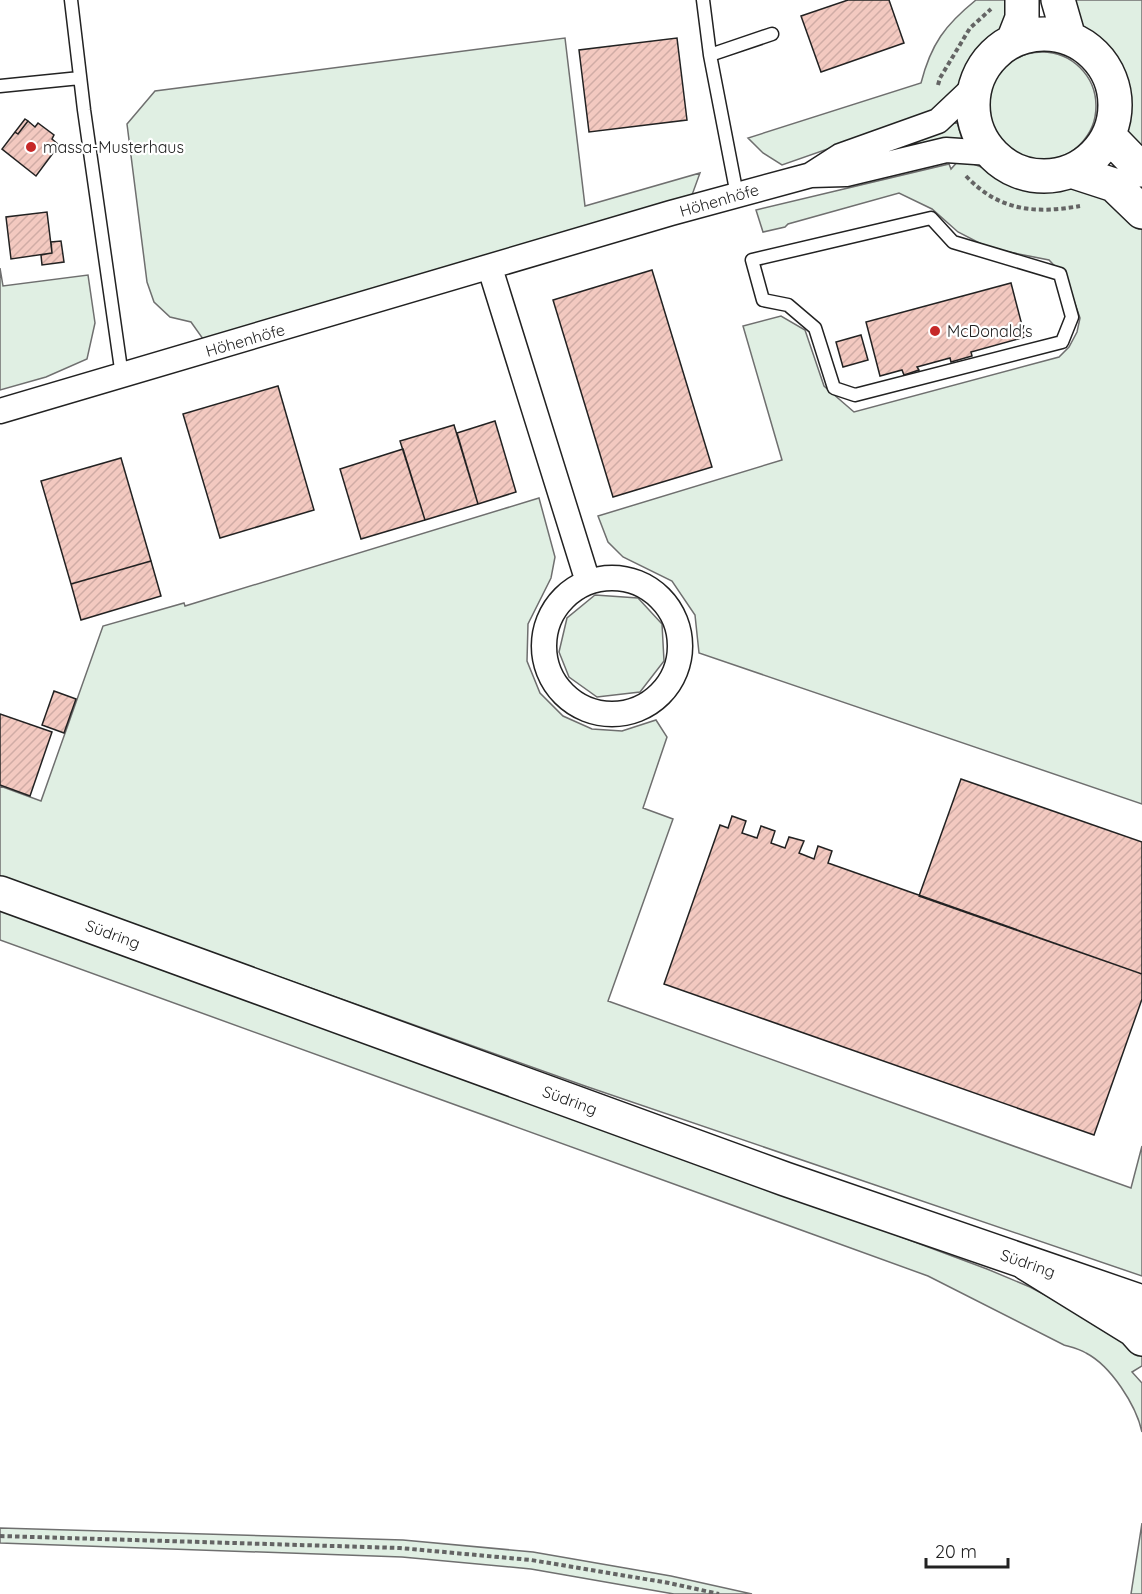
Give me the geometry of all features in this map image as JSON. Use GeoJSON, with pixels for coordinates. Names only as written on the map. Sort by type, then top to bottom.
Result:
{"type":"FeatureCollection","features":[{"type":"Feature","properties":{"kind":"main road"},"geometry":{"type":"LineString","coordinates":[[1013,40],[1022,18],[1022,0]]}},
{"type":"Feature","properties":{"kind":"main road"},"geometry":{"type":"LineString","coordinates":[[1058,0],[1069,38]]}},
{"type":"Feature","properties":{"kind":"main road"},"geometry":{"type":"LineString","coordinates":[[1041,34],[1069,38],[1089,50],[1105,67],[1114,89],[1116,113],[1109,136],[1100,150],[1087,162],[1071,171],[1050,177],[1028,175],[1007,167],[990,153],[978,133],[975,122],[972,110],[974,87],[982,68],[996,52],[1013,40],[1041,34]]}},
{"type":"Feature","properties":{"kind":"main road"},"geometry":{"type":"LineString","coordinates":[[1109,136],[1142,170]]}},
{"type":"Feature","properties":{"kind":"main road"},"geometry":{"type":"LineString","coordinates":[[1071,171],[1114,185],[1142,212]]}},
{"type":"Feature","properties":{"kind":"main road","name":"Südring"},"geometry":{"type":"LineString","coordinates":[[0,893],[785,1179],[1142,1302]]}},
{"type":"Feature","properties":{"kind":"main road"},"geometry":{"type":"LineString","coordinates":[[1027,1263],[1134,1330],[1142,1339]]}},
{"type":"Feature","properties":{"kind":"street","name":"Höhenhöfe"},"geometry":{"type":"LineString","coordinates":[[812,175],[840,156],[938,121],[974,87]]}},
{"type":"Feature","properties":{"kind":"street","name":"Höhenhöfe"},"geometry":{"type":"LineString","coordinates":[[0,411],[812,175],[846,174],[946,150],[990,153]]}},
{"type":"Feature","properties":{"kind":"street"},"geometry":{"type":"LineString","coordinates":[[490,268],[588,582]]}},
{"type":"Feature","properties":{"kind":"street"},"geometry":{"type":"LineString","coordinates":[[610,578],[633,581],[653,591],[669,608],[678,629],[680,652],[675,674],[662,692],[645,706],[624,713],[602,713],[581,706],[563,693],[550,674],[545,642],[546,631],[554,610],[569,593],[588,582],[610,578]]}},
{"type":"Feature","properties":{"kind":"lane"},"geometry":{"type":"LineString","coordinates":[[71,0],[122,376]]}},
{"type":"Feature","properties":{"kind":"lane"},"geometry":{"type":"LineString","coordinates":[[703,0],[710,55],[737,195]]}},
{"type":"Feature","properties":{"kind":"lane"},"geometry":{"type":"LineString","coordinates":[[710,55],[772,33]]}},
{"type":"Feature","properties":{"kind":"lane"},"geometry":{"type":"LineString","coordinates":[[0,86],[80,78]]}},
{"type":"Feature","properties":{"kind":"lane"},"geometry":{"type":"LineString","coordinates":[[931,218],[953,242],[1060,274],[1072,317],[1062,342],[855,395],[834,388],[815,328],[788,305],[764,300],[753,260],[931,218]]}},
{"type":"Feature","properties":{"kind":"path"},"geometry":{"type":"LineString","coordinates":[[0,1536],[400,1548],[531,1560],[669,1583],[719,1594]]}},
{"type":"Feature","properties":{"kind":"green space"},"geometry":{"type":"Polygon","coordinates":[[[976,0],[1016,0],[998,37],[981,50],[970,63],[962,83],[943,105],[922,116],[782,165],[763,153],[748,138],[921,83],[929,57],[941,36],[976,0]]]}},
{"type":"Feature","properties":{"kind":"green space"},"geometry":{"type":"Polygon","coordinates":[[[1067,0],[1142,0],[1142,155],[1129,138],[1124,114],[1124,88],[1115,65],[1098,44],[1082,31],[1067,0]]]}},
{"type":"Feature","properties":{"kind":"green space"},"geometry":{"type":"Polygon","coordinates":[[[565,38],[585,206],[700,173],[692,195],[203,339],[191,322],[170,317],[154,302],[147,282],[127,124],[155,91],[565,38]]]}},
{"type":"Feature","properties":{"kind":"green space"},"geometry":{"type":"Polygon","coordinates":[[[1042,52],[1063,56],[1081,67],[1092,85],[1096,106],[1092,127],[1081,145],[1063,156],[1042,160],[1021,156],[1003,145],[992,127],[988,106],[992,85],[1003,67],[1021,56],[1042,52]]]}},
{"type":"Feature","properties":{"kind":"green space"},"geometry":{"type":"Polygon","coordinates":[[[957,122],[962,139],[892,153],[891,148],[957,122]]]}},
{"type":"Feature","properties":{"kind":"green space"},"geometry":{"type":"Polygon","coordinates":[[[960,159],[984,168],[1010,184],[1047,189],[1086,186],[1142,224],[1142,804],[699,653],[695,615],[672,581],[623,557],[608,542],[598,516],[782,460],[743,326],[781,316],[805,330],[824,386],[854,412],[1059,357],[1069,347],[1077,332],[1080,318],[1066,278],[1049,260],[989,248],[958,232],[932,209],[899,193],[763,232],[756,210],[949,164],[951,169],[960,159]]]}},
{"type":"Feature","properties":{"kind":"green space"},"geometry":{"type":"Polygon","coordinates":[[[0,268],[3,286],[88,275],[95,323],[87,359],[46,377],[0,390],[0,268]]]}},
{"type":"Feature","properties":{"kind":"green space"},"geometry":{"type":"Polygon","coordinates":[[[539,498],[555,557],[551,578],[528,624],[527,661],[540,693],[563,716],[592,729],[622,731],[656,720],[667,737],[643,808],[673,819],[608,1001],[1131,1188],[1142,1146],[1142,1276],[585,1086],[0,877],[0,786],[41,801],[103,626],[184,603],[185,606],[539,498]]]}},
{"type":"Feature","properties":{"kind":"green space"},"geometry":{"type":"Polygon","coordinates":[[[595,595],[638,598],[662,624],[664,661],[640,692],[597,697],[569,677],[559,652],[567,618],[595,595]]]}},
{"type":"Feature","properties":{"kind":"green space"},"geometry":{"type":"Polygon","coordinates":[[[0,909],[601,1125],[1030,1287],[1117,1333],[1142,1356],[1142,1366],[1132,1372],[1142,1383],[1142,1432],[1134,1410],[1121,1387],[1095,1359],[928,1276],[0,940],[0,909]]]}},
{"type":"Feature","properties":{"kind":"green space"},"geometry":{"type":"Polygon","coordinates":[[[1142,1523],[1142,1594],[1131,1594],[1142,1523]]]}},
{"type":"Feature","properties":{"kind":"green space"},"geometry":{"type":"Polygon","coordinates":[[[0,1528],[403,1540],[533,1552],[671,1576],[752,1594],[674,1594],[531,1569],[402,1557],[0,1543],[0,1528]]]}},
{"type":"Feature","properties":{"kind":"building"},"geometry":{"type":"Polygon","coordinates":[[[848,0],[889,0],[904,43],[821,72],[801,16],[848,0]]]}},
{"type":"Feature","properties":{"kind":"building"},"geometry":{"type":"Polygon","coordinates":[[[677,38],[687,120],[589,132],[579,50],[677,38]]]}},
{"type":"Feature","properties":{"kind":"building"},"geometry":{"type":"Polygon","coordinates":[[[25,119],[28,121],[18,134],[15,132],[25,119]]]}},
{"type":"Feature","properties":{"kind":"building","name":"massa-Musterhaus"},"geometry":{"type":"Polygon","coordinates":[[[28,121],[35,127],[38,123],[54,135],[52,139],[59,145],[36,176],[2,149],[15,132],[18,134],[28,121]]]}},
{"type":"Feature","properties":{"kind":"building"},"geometry":{"type":"Polygon","coordinates":[[[47,212],[52,253],[11,259],[6,217],[47,212]]]}},
{"type":"Feature","properties":{"kind":"building"},"geometry":{"type":"Polygon","coordinates":[[[61,241],[64,262],[42,265],[41,255],[52,253],[51,242],[61,241]]]}},
{"type":"Feature","properties":{"kind":"building"},"geometry":{"type":"Polygon","coordinates":[[[652,270],[712,467],[613,497],[553,300],[652,270]]]}},
{"type":"Feature","properties":{"kind":"building"},"geometry":{"type":"Polygon","coordinates":[[[1011,283],[1025,337],[971,352],[972,356],[951,362],[950,358],[917,367],[919,370],[904,375],[902,370],[880,376],[866,322],[1011,283]]]}},
{"type":"Feature","properties":{"kind":"building"},"geometry":{"type":"Polygon","coordinates":[[[861,335],[868,360],[843,367],[836,342],[861,335]]]}},
{"type":"Feature","properties":{"kind":"building"},"geometry":{"type":"Polygon","coordinates":[[[278,386],[314,510],[220,538],[183,414],[278,386]]]}},
{"type":"Feature","properties":{"kind":"building"},"geometry":{"type":"Polygon","coordinates":[[[495,421],[516,492],[478,504],[457,433],[495,421]]]}},
{"type":"Feature","properties":{"kind":"building"},"geometry":{"type":"Polygon","coordinates":[[[454,425],[478,504],[425,520],[400,441],[454,425]]]}},
{"type":"Feature","properties":{"kind":"building"},"geometry":{"type":"Polygon","coordinates":[[[403,449],[425,520],[361,539],[340,469],[403,449]]]}},
{"type":"Feature","properties":{"kind":"building"},"geometry":{"type":"Polygon","coordinates":[[[121,458],[151,561],[71,584],[41,481],[121,458]]]}},
{"type":"Feature","properties":{"kind":"building"},"geometry":{"type":"Polygon","coordinates":[[[151,561],[161,596],[81,620],[71,584],[151,561]]]}},
{"type":"Feature","properties":{"kind":"building"},"geometry":{"type":"Polygon","coordinates":[[[54,691],[76,699],[64,733],[42,725],[54,691]]]}},
{"type":"Feature","properties":{"kind":"building"},"geometry":{"type":"Polygon","coordinates":[[[0,714],[52,732],[30,796],[0,785],[0,714]]]}},
{"type":"Feature","properties":{"kind":"building"},"geometry":{"type":"Polygon","coordinates":[[[961,779],[1142,842],[1142,974],[919,896],[961,779]]]}},
{"type":"Feature","properties":{"kind":"building"},"geometry":{"type":"Polygon","coordinates":[[[732,816],[746,821],[742,833],[757,838],[761,826],[775,831],[771,843],[785,848],[789,837],[804,841],[799,853],[814,859],[818,846],[832,851],[828,863],[1142,974],[1142,999],[1094,1135],[664,984],[720,825],[728,828],[732,816]]]}},
{"type":"Feature","properties":{"kind":"place","name":"massa-Musterhaus"},"geometry":{"type":"Point","coordinates":[31,147]}},
{"type":"Feature","properties":{"kind":"place","name":"McDonald's"},"geometry":{"type":"Point","coordinates":[935,331]}}]}
